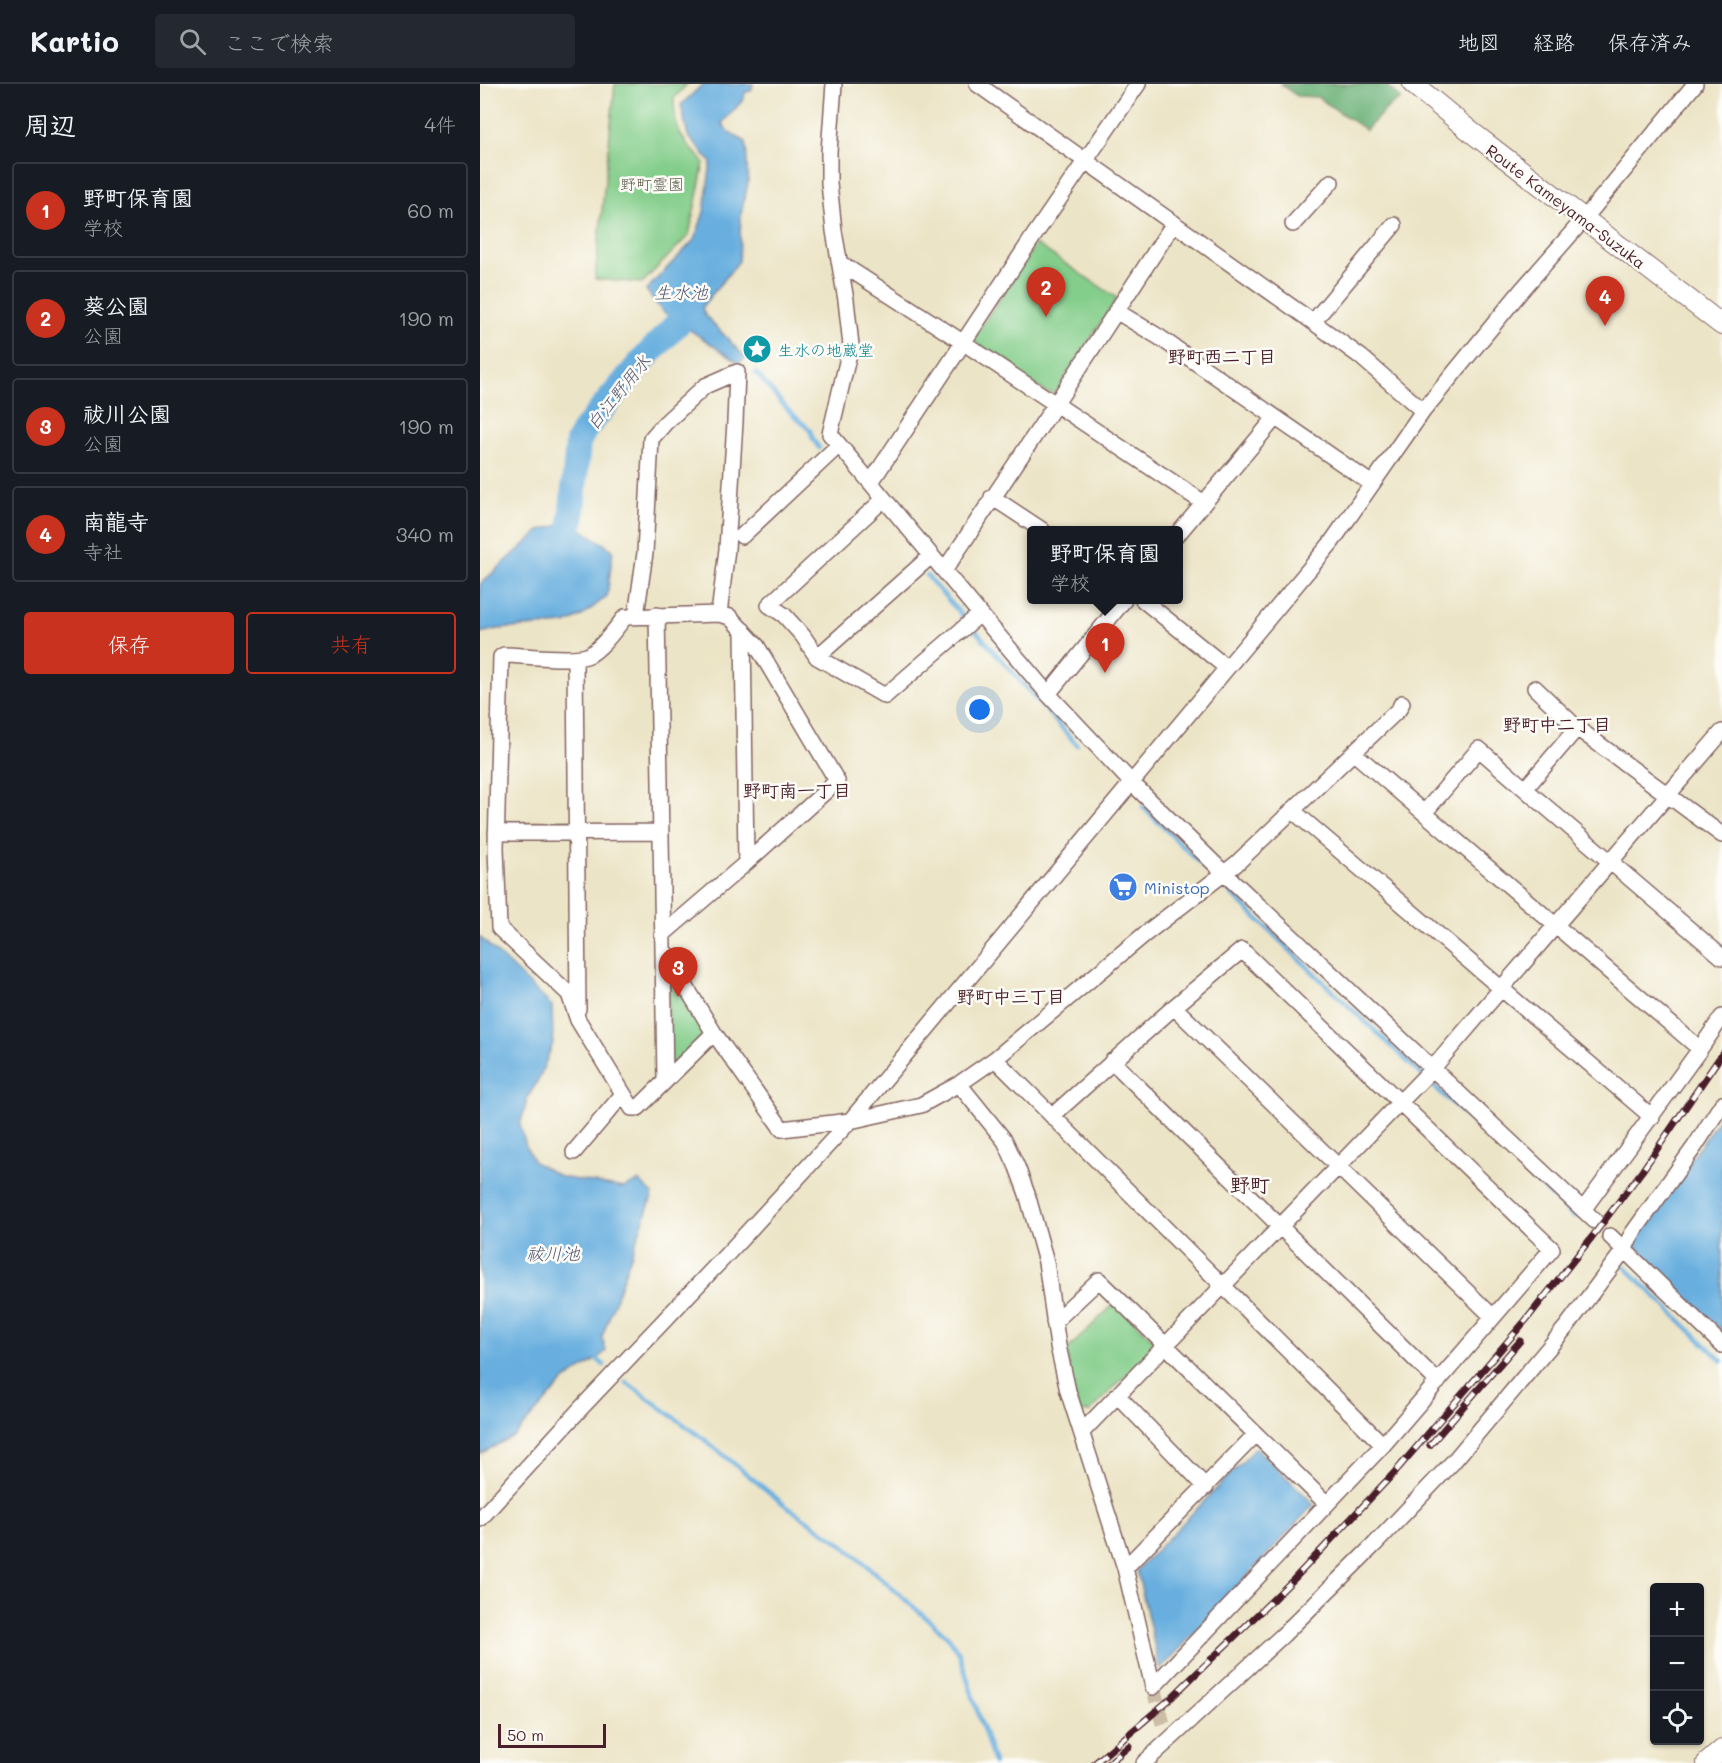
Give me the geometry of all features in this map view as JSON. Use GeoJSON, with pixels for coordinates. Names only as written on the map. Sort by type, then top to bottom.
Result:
{"type":"FeatureCollection","features":[{"type":"Feature","properties":{"kind":"main road","name":"Route Kameyama-Suzuka"},"geometry":{"type":"LineString","coordinates":[[1413,84],[1470,131],[1722,325]]}},
{"type":"Feature","properties":{"kind":"main road"},"geometry":{"type":"LineString","coordinates":[[1707,1763],[1722,1750]]}},
{"type":"Feature","properties":{"kind":"street"},"geometry":{"type":"LineString","coordinates":[[742,536],[834,440],[851,345],[829,183],[834,84]]}},
{"type":"Feature","properties":{"kind":"street"},"geometry":{"type":"LineString","coordinates":[[977,84],[998,90],[1086,161],[1361,357],[1423,411]]}},
{"type":"Feature","properties":{"kind":"street"},"geometry":{"type":"LineString","coordinates":[[871,482],[1138,84]]}},
{"type":"Feature","properties":{"kind":"street"},"geometry":{"type":"LineString","coordinates":[[480,1519],[850,1121],[1331,543],[1423,411],[1695,84]]}},
{"type":"Feature","properties":{"kind":"street"},"geometry":{"type":"LineString","coordinates":[[1293,224],[1331,182]]}},
{"type":"Feature","properties":{"kind":"street"},"geometry":{"type":"LineString","coordinates":[[944,571],[1174,223]]}},
{"type":"Feature","properties":{"kind":"street"},"geometry":{"type":"LineString","coordinates":[[1313,321],[1394,225]]}},
{"type":"Feature","properties":{"kind":"street"},"geometry":{"type":"LineString","coordinates":[[840,263],[1204,503]]}},
{"type":"Feature","properties":{"kind":"street"},"geometry":{"type":"LineString","coordinates":[[1116,310],[1159,337],[1372,484]]}},
{"type":"Feature","properties":{"kind":"street"},"geometry":{"type":"LineString","coordinates":[[636,616],[645,553],[651,439],[705,386],[736,372],[727,549],[719,614]]}},
{"type":"Feature","properties":{"kind":"street"},"geometry":{"type":"LineString","coordinates":[[1183,529],[1275,418]]}},
{"type":"Feature","properties":{"kind":"street"},"geometry":{"type":"LineString","coordinates":[[834,440],[932,556],[978,616],[1218,877],[1427,1074],[1595,1221]]}},
{"type":"Feature","properties":{"kind":"street"},"geometry":{"type":"LineString","coordinates":[[992,497],[1035,526]]}},
{"type":"Feature","properties":{"kind":"street"},"geometry":{"type":"LineString","coordinates":[[884,499],[769,604],[797,629],[817,657],[885,696],[978,616]]}},
{"type":"Feature","properties":{"kind":"street"},"geometry":{"type":"LineString","coordinates":[[817,657],[932,556]]}},
{"type":"Feature","properties":{"kind":"street"},"geometry":{"type":"LineString","coordinates":[[1048,694],[1122,604]]}},
{"type":"Feature","properties":{"kind":"street"},"geometry":{"type":"LineString","coordinates":[[1148,604],[1227,668]]}},
{"type":"Feature","properties":{"kind":"street"},"geometry":{"type":"LineString","coordinates":[[662,942],[837,781],[757,646],[730,617],[719,614],[625,617],[588,656],[575,658],[504,655],[501,657],[496,833],[499,928],[569,994],[578,1020],[632,1108],[638,1108],[714,1033]]}},
{"type":"Feature","properties":{"kind":"street"},"geometry":{"type":"LineString","coordinates":[[657,615],[665,1080]]}},
{"type":"Feature","properties":{"kind":"street"},"geometry":{"type":"LineString","coordinates":[[743,630],[746,863]]}},
{"type":"Feature","properties":{"kind":"street"},"geometry":{"type":"LineString","coordinates":[[575,658],[578,1020]]}},
{"type":"Feature","properties":{"kind":"street"},"geometry":{"type":"LineString","coordinates":[[1535,688],[1577,728],[1722,835]]}},
{"type":"Feature","properties":{"kind":"street"},"geometry":{"type":"LineString","coordinates":[[662,942],[714,1033],[782,1129],[850,1121],[921,1106],[959,1084],[995,1059],[1145,934],[1236,864],[1354,753],[1399,709],[1402,703]]}},
{"type":"Feature","properties":{"kind":"street"},"geometry":{"type":"LineString","coordinates":[[1525,789],[1577,728]]}},
{"type":"Feature","properties":{"kind":"street"},"geometry":{"type":"LineString","coordinates":[[1082,1432],[1427,1074],[1722,732]]}},
{"type":"Feature","properties":{"kind":"street"},"geometry":{"type":"LineString","coordinates":[[1424,813],[1479,748],[1722,957]]}},
{"type":"Feature","properties":{"kind":"street"},"geometry":{"type":"LineString","coordinates":[[1354,753],[1700,1049]]}},
{"type":"Feature","properties":{"kind":"street"},"geometry":{"type":"LineString","coordinates":[[1292,810],[1652,1117]]}},
{"type":"Feature","properties":{"kind":"street"},"geometry":{"type":"LineString","coordinates":[[496,833],[661,832]]}},
{"type":"Feature","properties":{"kind":"street"},"geometry":{"type":"LineString","coordinates":[[959,1084],[1005,1141],[1027,1194],[1046,1262],[1054,1322],[1068,1391],[1125,1568],[1153,1687],[1383,1445],[1552,1249],[1242,950],[1112,1061],[1052,1116]]}},
{"type":"Feature","properties":{"kind":"street"},"geometry":{"type":"LineString","coordinates":[[1174,1007],[1493,1317]]}},
{"type":"Feature","properties":{"kind":"street"},"geometry":{"type":"LineString","coordinates":[[1583,1210],[1722,1017]]}},
{"type":"Feature","properties":{"kind":"street"},"geometry":{"type":"LineString","coordinates":[[995,1059],[1383,1445]]}},
{"type":"Feature","properties":{"kind":"street"},"geometry":{"type":"LineString","coordinates":[[1112,1061],[1438,1382]]}},
{"type":"Feature","properties":{"kind":"street"},"geometry":{"type":"LineString","coordinates":[[574,1152],[623,1094]]}},
{"type":"Feature","properties":{"kind":"street"},"geometry":{"type":"LineString","coordinates":[[1144,1763],[1284,1635],[1453,1462],[1567,1326],[1623,1250],[1722,1104]]}},
{"type":"Feature","properties":{"kind":"street"},"geometry":{"type":"LineString","coordinates":[[1610,1236],[1722,1345]]}},
{"type":"Feature","properties":{"kind":"street"},"geometry":{"type":"LineString","coordinates":[[1054,1322],[1099,1280],[1327,1504]]}},
{"type":"Feature","properties":{"kind":"street"},"geometry":{"type":"LineString","coordinates":[[1117,1395],[1206,1487]]}},
{"type":"Feature","properties":{"kind":"street"},"geometry":{"type":"LineString","coordinates":[[1125,1568],[1256,1434]]}},
{"type":"Feature","properties":{"kind":"green space","name":"野町霊園"},"geometry":{"type":"Polygon","coordinates":[[[615,84],[687,84],[674,98],[675,119],[684,140],[704,162],[689,235],[642,283],[595,279],[615,84]]]}},
{"type":"Feature","properties":{"kind":"green space"},"geometry":{"type":"Polygon","coordinates":[[[1281,84],[1385,84],[1401,99],[1388,107],[1366,130],[1317,97],[1297,96],[1281,84]]]}},
{"type":"Feature","properties":{"kind":"green space"},"geometry":{"type":"Polygon","coordinates":[[[1036,244],[1117,298],[1056,392],[1047,393],[975,345],[975,336],[1036,244]]]}},
{"type":"Feature","properties":{"kind":"green space"},"geometry":{"type":"Polygon","coordinates":[[[668,968],[705,1026],[704,1035],[674,1066],[669,1063],[668,968]]]}},
{"type":"Feature","properties":{"kind":"green space"},"geometry":{"type":"Polygon","coordinates":[[[1115,1303],[1154,1340],[1153,1347],[1090,1412],[1080,1413],[1071,1386],[1067,1350],[1115,1303]]]}},
{"type":"Feature","properties":{"kind":"water","name":"生水池"},"geometry":{"type":"Polygon","coordinates":[[[703,84],[753,84],[751,91],[745,92],[744,99],[722,123],[728,132],[746,142],[748,183],[741,214],[739,261],[702,307],[705,315],[746,358],[739,363],[662,311],[646,290],[695,239],[704,212],[711,162],[688,136],[681,105],[703,84]]]}},
{"type":"Feature","properties":{"kind":"water"},"geometry":{"type":"Polygon","coordinates":[[[571,522],[613,550],[607,596],[582,616],[565,624],[497,629],[480,633],[480,584],[541,530],[571,522]]]}},
{"type":"Feature","properties":{"kind":"water","name":"祓川池"},"geometry":{"type":"Polygon","coordinates":[[[480,937],[552,1006],[553,1043],[539,1079],[528,1097],[520,1125],[526,1146],[534,1162],[561,1177],[623,1188],[639,1181],[653,1194],[602,1337],[606,1351],[565,1380],[514,1436],[480,1454],[480,937]]]}},
{"type":"Feature","properties":{"kind":"water"},"geometry":{"type":"Polygon","coordinates":[[[1722,1114],[1722,1331],[1633,1244],[1722,1114]]]}},
{"type":"Feature","properties":{"kind":"water"},"geometry":{"type":"Polygon","coordinates":[[[1256,1448],[1314,1504],[1160,1670],[1137,1570],[1256,1448]]]}},
{"type":"Feature","properties":{"kind":"waterway","name":"白江野用水"},"geometry":{"type":"LineString","coordinates":[[571,522],[578,442],[585,429],[641,362],[680,321],[678,289]]}},
{"type":"Feature","properties":{"kind":"waterway"},"geometry":{"type":"LineString","coordinates":[[756,373],[787,409],[810,430],[819,448]]}},
{"type":"Feature","properties":{"kind":"waterway"},"geometry":{"type":"LineString","coordinates":[[927,576],[1077,745]]}},
{"type":"Feature","properties":{"kind":"waterway"},"geometry":{"type":"LineString","coordinates":[[1143,807],[1303,963],[1574,1217]]}},
{"type":"Feature","properties":{"kind":"waterway"},"geometry":{"type":"LineString","coordinates":[[1624,1266],[1722,1361]]}},
{"type":"Feature","properties":{"kind":"waterway"},"geometry":{"type":"LineString","coordinates":[[597,1359],[604,1365]]}},
{"type":"Feature","properties":{"kind":"waterway"},"geometry":{"type":"LineString","coordinates":[[626,1382],[705,1440],[786,1506],[842,1544],[949,1638],[959,1653],[994,1763]]}},
{"type":"Feature","properties":{"kind":"tunnel"},"geometry":{"type":"LineString","coordinates":[[1153,1687],[1164,1727]]}},
{"type":"Feature","properties":{"kind":"railway"},"geometry":{"type":"LineString","coordinates":[[1095,1763],[1169,1700],[1294,1579],[1395,1472],[1526,1320],[1592,1237],[1642,1171],[1722,1054]]}},
{"type":"Feature","properties":{"kind":"railway"},"geometry":{"type":"LineString","coordinates":[[1430,1445],[1520,1341]]}},
{"type":"Feature","properties":{"kind":"railway"},"geometry":{"type":"LineString","coordinates":[[1109,1763],[1129,1746]]}},
{"type":"Feature","properties":{"kind":"place","name":"葵公園"},"geometry":{"type":"Point","coordinates":[1046,317]}},
{"type":"Feature","properties":{"kind":"place","name":"南龍寺"},"geometry":{"type":"Point","coordinates":[1605,326]}},
{"type":"Feature","properties":{"kind":"place","name":"生水の地蔵堂"},"geometry":{"type":"Point","coordinates":[757,349]}},
{"type":"Feature","properties":{"kind":"place","name":"野町保育園"},"geometry":{"type":"Point","coordinates":[1105,673]}},
{"type":"Feature","properties":{"kind":"place","name":"Ministop"},"geometry":{"type":"Point","coordinates":[1123,887]}},
{"type":"Feature","properties":{"kind":"place","name":"祓川公園"},"geometry":{"type":"Point","coordinates":[678,997]}},
{"type":"Feature","properties":{"kind":"district","name":"野町西二丁目"},"geometry":{"type":"Point","coordinates":[1222,356]}},
{"type":"Feature","properties":{"kind":"district","name":"野町中二丁目"},"geometry":{"type":"Point","coordinates":[1557,724]}},
{"type":"Feature","properties":{"kind":"district","name":"野町南一丁目"},"geometry":{"type":"Point","coordinates":[797,790]}},
{"type":"Feature","properties":{"kind":"district","name":"野町中三丁目"},"geometry":{"type":"Point","coordinates":[1011,996]}},
{"type":"Feature","properties":{"kind":"district","name":"野町"},"geometry":{"type":"Point","coordinates":[1250,1184]}}]}
